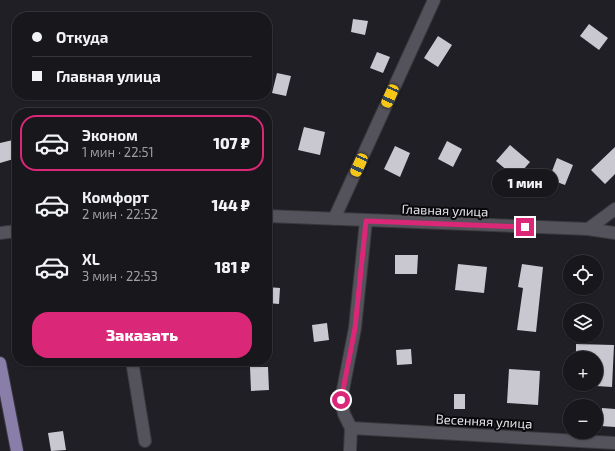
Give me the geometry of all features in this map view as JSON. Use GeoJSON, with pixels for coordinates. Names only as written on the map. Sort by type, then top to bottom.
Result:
{"type":"FeatureCollection","features":[{"type":"Feature","properties":{"kind":"main road"},"geometry":{"type":"LineString","coordinates":[[0,363],[17,451]]}},
{"type":"Feature","properties":{"kind":"street"},"geometry":{"type":"LineString","coordinates":[[334,219],[434,0]]}},
{"type":"Feature","properties":{"kind":"street"},"geometry":{"type":"LineString","coordinates":[[588,229],[615,209]]}},
{"type":"Feature","properties":{"kind":"street","name":"Главная улица"},"geometry":{"type":"LineString","coordinates":[[272,216],[588,229],[615,233]]}},
{"type":"Feature","properties":{"kind":"street"},"geometry":{"type":"LineString","coordinates":[[350,451],[351,428],[344,414],[341,400],[355,328],[366,221]]}},
{"type":"Feature","properties":{"kind":"street"},"geometry":{"type":"LineString","coordinates":[[0,233],[12,232]]}},
{"type":"Feature","properties":{"kind":"street"},"geometry":{"type":"LineString","coordinates":[[133,366],[145,441]]}},
{"type":"Feature","properties":{"kind":"street","name":"Весенняя улица"},"geometry":{"type":"LineString","coordinates":[[351,428],[615,443]]}},
{"type":"Feature","properties":{"kind":"building"},"geometry":{"type":"Polygon","coordinates":[[[353,19],[368,21],[365,35],[351,32],[353,19]]]}},
{"type":"Feature","properties":{"kind":"building"},"geometry":{"type":"Polygon","coordinates":[[[589,24],[608,38],[599,50],[580,36],[589,24]]]}},
{"type":"Feature","properties":{"kind":"building"},"geometry":{"type":"Polygon","coordinates":[[[438,36],[452,45],[438,67],[424,58],[438,36]]]}},
{"type":"Feature","properties":{"kind":"building"},"geometry":{"type":"Polygon","coordinates":[[[377,52],[390,57],[383,73],[370,68],[377,52]]]}},
{"type":"Feature","properties":{"kind":"building"},"geometry":{"type":"Polygon","coordinates":[[[277,73],[291,76],[286,96],[272,93],[277,73]]]}},
{"type":"Feature","properties":{"kind":"building"},"geometry":{"type":"Polygon","coordinates":[[[304,127],[325,132],[320,155],[298,150],[304,127]]]}},
{"type":"Feature","properties":{"kind":"building"},"geometry":{"type":"Polygon","coordinates":[[[12,140],[12,159],[0,163],[0,143],[12,140]]]}},
{"type":"Feature","properties":{"kind":"building"},"geometry":{"type":"Polygon","coordinates":[[[447,141],[462,149],[453,167],[438,159],[447,141]]]}},
{"type":"Feature","properties":{"kind":"building"},"geometry":{"type":"Polygon","coordinates":[[[510,145],[530,162],[516,178],[496,161],[510,145]]]}},
{"type":"Feature","properties":{"kind":"building"},"geometry":{"type":"Polygon","coordinates":[[[395,146],[410,153],[400,177],[384,169],[395,146]]]}},
{"type":"Feature","properties":{"kind":"building"},"geometry":{"type":"Polygon","coordinates":[[[615,147],[615,174],[605,184],[591,170],[615,147]]]}},
{"type":"Feature","properties":{"kind":"building"},"geometry":{"type":"Polygon","coordinates":[[[557,158],[573,165],[565,185],[549,179],[557,158]]]}},
{"type":"Feature","properties":{"kind":"building"},"geometry":{"type":"Polygon","coordinates":[[[395,255],[418,255],[417,274],[395,274],[395,255]]]}},
{"type":"Feature","properties":{"kind":"building"},"geometry":{"type":"Polygon","coordinates":[[[458,264],[487,267],[484,293],[455,290],[458,264]]]}},
{"type":"Feature","properties":{"kind":"building"},"geometry":{"type":"Polygon","coordinates":[[[522,264],[543,267],[536,332],[517,330],[523,288],[518,287],[522,264]]]}},
{"type":"Feature","properties":{"kind":"building"},"geometry":{"type":"Polygon","coordinates":[[[272,287],[280,288],[279,304],[272,303],[272,287]]]}},
{"type":"Feature","properties":{"kind":"building"},"geometry":{"type":"Polygon","coordinates":[[[327,323],[329,340],[314,342],[312,325],[327,323]]]}},
{"type":"Feature","properties":{"kind":"building"},"geometry":{"type":"Polygon","coordinates":[[[576,344],[614,345],[612,387],[603,386],[603,351],[576,351],[576,344]]]}},
{"type":"Feature","properties":{"kind":"building"},"geometry":{"type":"Polygon","coordinates":[[[411,349],[412,364],[397,365],[396,350],[411,349]]]}},
{"type":"Feature","properties":{"kind":"building"},"geometry":{"type":"Polygon","coordinates":[[[250,367],[268,367],[269,390],[251,391],[250,367]]]}},
{"type":"Feature","properties":{"kind":"building"},"geometry":{"type":"Polygon","coordinates":[[[509,369],[540,371],[538,405],[507,403],[509,369]]]}},
{"type":"Feature","properties":{"kind":"building"},"geometry":{"type":"Polygon","coordinates":[[[454,394],[465,394],[465,409],[454,409],[454,394]]]}},
{"type":"Feature","properties":{"kind":"building"},"geometry":{"type":"Polygon","coordinates":[[[603,408],[615,409],[615,427],[603,426],[603,408]]]}},
{"type":"Feature","properties":{"kind":"building"},"geometry":{"type":"Polygon","coordinates":[[[63,431],[66,450],[51,451],[48,433],[63,431]]]}},
{"type":"Feature","properties":{"kind":"route"},"geometry":{"type":"LineString","coordinates":[[341,400],[355,328],[366,221],[525,227]]}}]}
